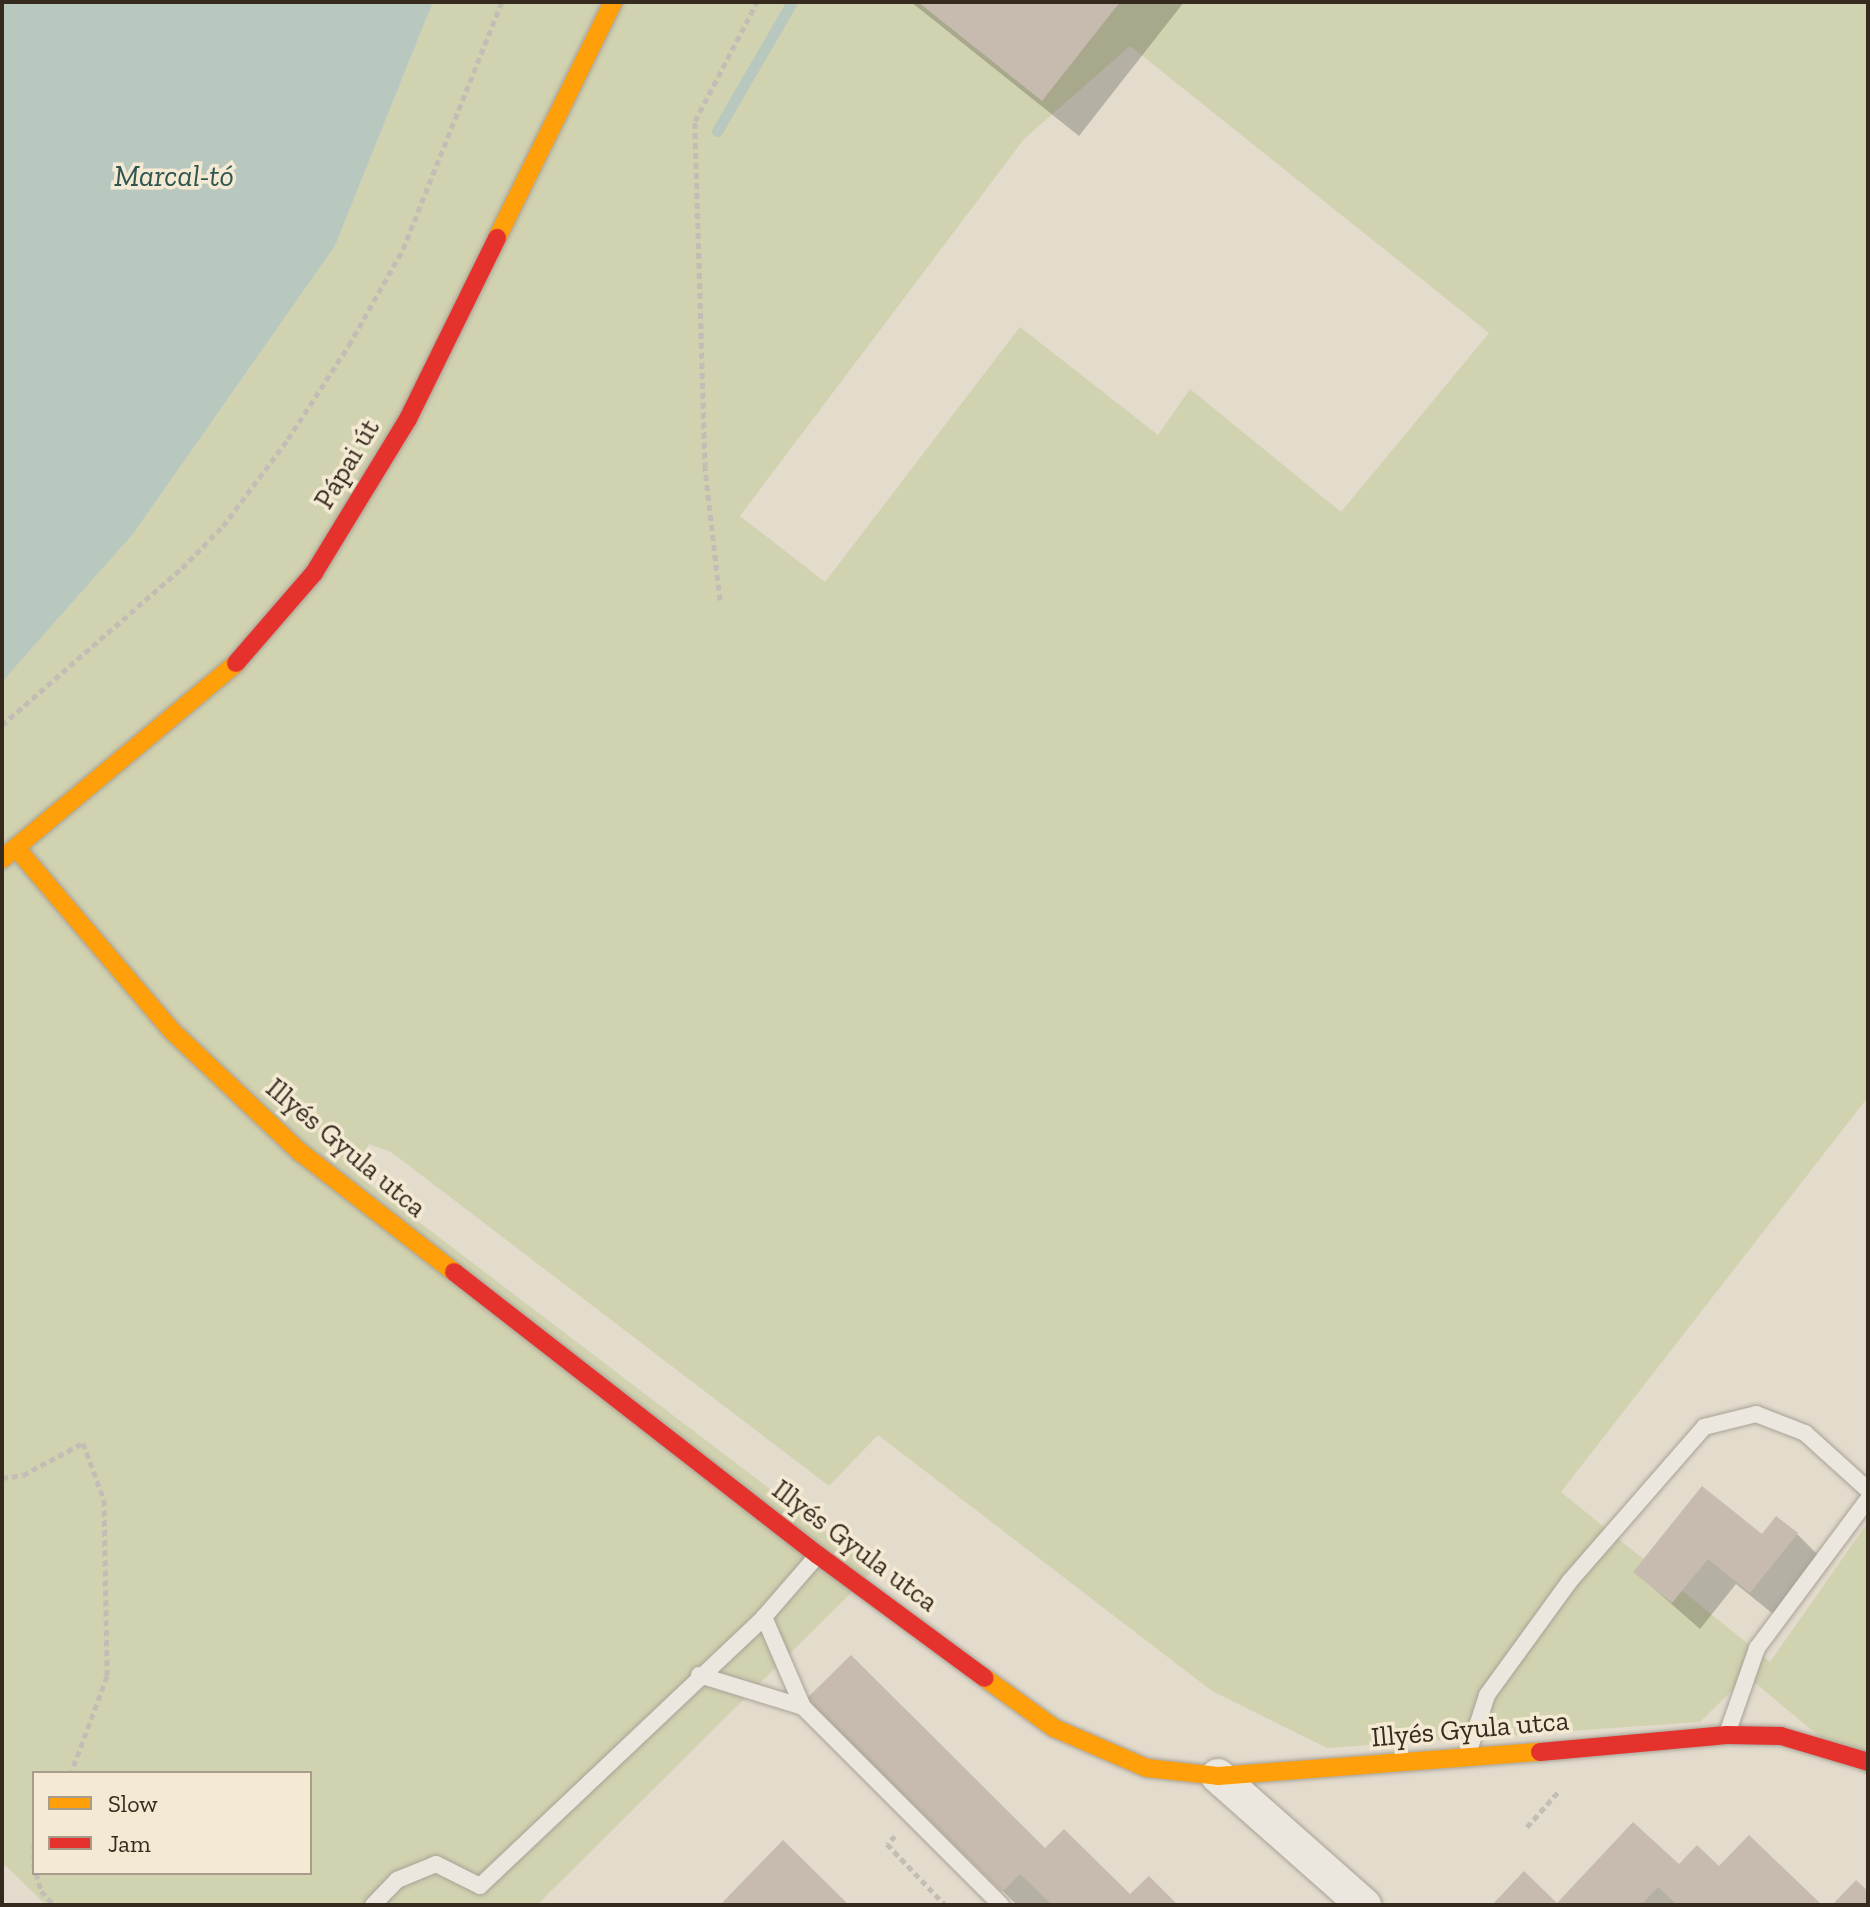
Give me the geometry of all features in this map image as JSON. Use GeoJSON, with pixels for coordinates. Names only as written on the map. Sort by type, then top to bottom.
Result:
{"type":"FeatureCollection","features":[{"type":"Feature","properties":{"kind":"street","name":"Pápai út"},"geometry":{"type":"LineString","coordinates":[[10,854],[230,670],[314,573],[408,419],[613,2]]}},
{"type":"Feature","properties":{"kind":"street","name":"Illyés Gyula utca"},"geometry":{"type":"LineString","coordinates":[[10,854],[173,1032],[300,1152],[818,1555],[1054,1728],[1147,1768],[1218,1776],[1336,1771],[1467,1755],[1727,1735],[1781,1736],[1868,1762]]}},
{"type":"Feature","properties":{"kind":"street"},"geometry":{"type":"LineString","coordinates":[[1218,1776],[1364,1905]]}},
{"type":"Feature","properties":{"kind":"lane"},"geometry":{"type":"LineString","coordinates":[[1467,1755],[1487,1695],[1569,1582],[1704,1427],[1756,1414],[1805,1433],[1868,1490]]}},
{"type":"Feature","properties":{"kind":"lane"},"geometry":{"type":"LineString","coordinates":[[1727,1735],[1757,1648],[1868,1499]]}},
{"type":"Feature","properties":{"kind":"lane"},"geometry":{"type":"LineString","coordinates":[[373,1905],[397,1880],[436,1864],[480,1886],[699,1675],[764,1617],[818,1555]]}},
{"type":"Feature","properties":{"kind":"lane"},"geometry":{"type":"LineString","coordinates":[[764,1617],[803,1707],[1001,1905]]}},
{"type":"Feature","properties":{"kind":"lane"},"geometry":{"type":"LineString","coordinates":[[699,1675],[803,1707]]}},
{"type":"Feature","properties":{"kind":"path"},"geometry":{"type":"LineString","coordinates":[[2,725],[182,568],[223,526],[288,439],[349,345],[403,249],[502,2]]}},
{"type":"Feature","properties":{"kind":"path"},"geometry":{"type":"LineString","coordinates":[[720,600],[704,454],[695,121],[757,2]]}},
{"type":"Feature","properties":{"kind":"path"},"geometry":{"type":"LineString","coordinates":[[2,1478],[23,1475],[83,1443],[104,1500],[107,1676],[72,1771]]}},
{"type":"Feature","properties":{"kind":"path"},"geometry":{"type":"LineString","coordinates":[[913,1816],[887,1844],[945,1905]]}},
{"type":"Feature","properties":{"kind":"path"},"geometry":{"type":"LineString","coordinates":[[36,1875],[41,1891],[54,1905]]}},
{"type":"Feature","properties":{"kind":"green space"},"geometry":{"type":"Polygon","coordinates":[[[433,2],[1868,2],[1868,1097],[1561,1492],[1770,1662],[1868,1522],[1868,1777],[1747,1676],[1700,1722],[1327,1748],[1212,1691],[878,1435],[829,1486],[391,1152],[369,1144],[356,1174],[875,1569],[537,1905],[46,1905],[5,1865],[2,1868],[2,682],[133,534],[335,246],[433,2]],[[1130,46],[1024,139],[740,516],[825,582],[1020,327],[1158,435],[1190,389],[1341,512],[1489,333],[1130,46]]]}},
{"type":"Feature","properties":{"kind":"water","name":"Marcal-tó"},"geometry":{"type":"Polygon","coordinates":[[[2,2],[433,2],[335,246],[133,534],[2,682],[2,2]]]}},
{"type":"Feature","properties":{"kind":"building"},"geometry":{"type":"Polygon","coordinates":[[[918,2],[1120,2],[1042,101],[918,2]]]}},
{"type":"Feature","properties":{"kind":"building"},"geometry":{"type":"Polygon","coordinates":[[[1702,1486],[1762,1534],[1776,1516],[1798,1533],[1750,1593],[1708,1559],[1672,1603],[1633,1572],[1702,1486]]]}},
{"type":"Feature","properties":{"kind":"building"},"geometry":{"type":"Polygon","coordinates":[[[851,1655],[1045,1848],[1064,1829],[1130,1894],[1149,1876],[1178,1905],[1052,1905],[1020,1874],[1002,1892],[806,1699],[851,1655]]]}},
{"type":"Feature","properties":{"kind":"building"},"geometry":{"type":"Polygon","coordinates":[[[1633,1822],[1679,1864],[1697,1845],[1719,1866],[1749,1835],[1822,1905],[1677,1905],[1658,1887],[1641,1905],[1492,1905],[1524,1871],[1557,1903],[1633,1822]]]}},
{"type":"Feature","properties":{"kind":"building"},"geometry":{"type":"Polygon","coordinates":[[[783,1840],[849,1905],[720,1905],[783,1840]]]}},
{"type":"Feature","properties":{"kind":"building"},"geometry":{"type":"Polygon","coordinates":[[[1856,1880],[1868,1891],[1868,1905],[1832,1905],[1856,1880]]]}},
{"type":"Feature","properties":{"kind":"waterway"},"geometry":{"type":"LineString","coordinates":[[717,131],[792,2]]}},
{"type":"Feature","properties":{"kind":"traffic: slow"},"geometry":{"type":"LineString","coordinates":[[497,238],[613,2]]}},
{"type":"Feature","properties":{"kind":"traffic: slow"},"geometry":{"type":"LineString","coordinates":[[2,859],[236,663]]}},
{"type":"Feature","properties":{"kind":"traffic: slow"},"geometry":{"type":"LineString","coordinates":[[17,849],[173,1032],[300,1152],[454,1272]]}},
{"type":"Feature","properties":{"kind":"traffic: slow"},"geometry":{"type":"LineString","coordinates":[[985,1678],[1054,1728],[1147,1768],[1218,1776],[1540,1752]]}},
{"type":"Feature","properties":{"kind":"traffic: jam"},"geometry":{"type":"LineString","coordinates":[[236,663],[314,573],[408,419],[497,238]]}},
{"type":"Feature","properties":{"kind":"traffic: jam"},"geometry":{"type":"LineString","coordinates":[[454,1272],[818,1555],[985,1678]]}},
{"type":"Feature","properties":{"kind":"traffic: jam"},"geometry":{"type":"LineString","coordinates":[[1540,1752],[1727,1735],[1781,1736],[1868,1762]]}}]}
